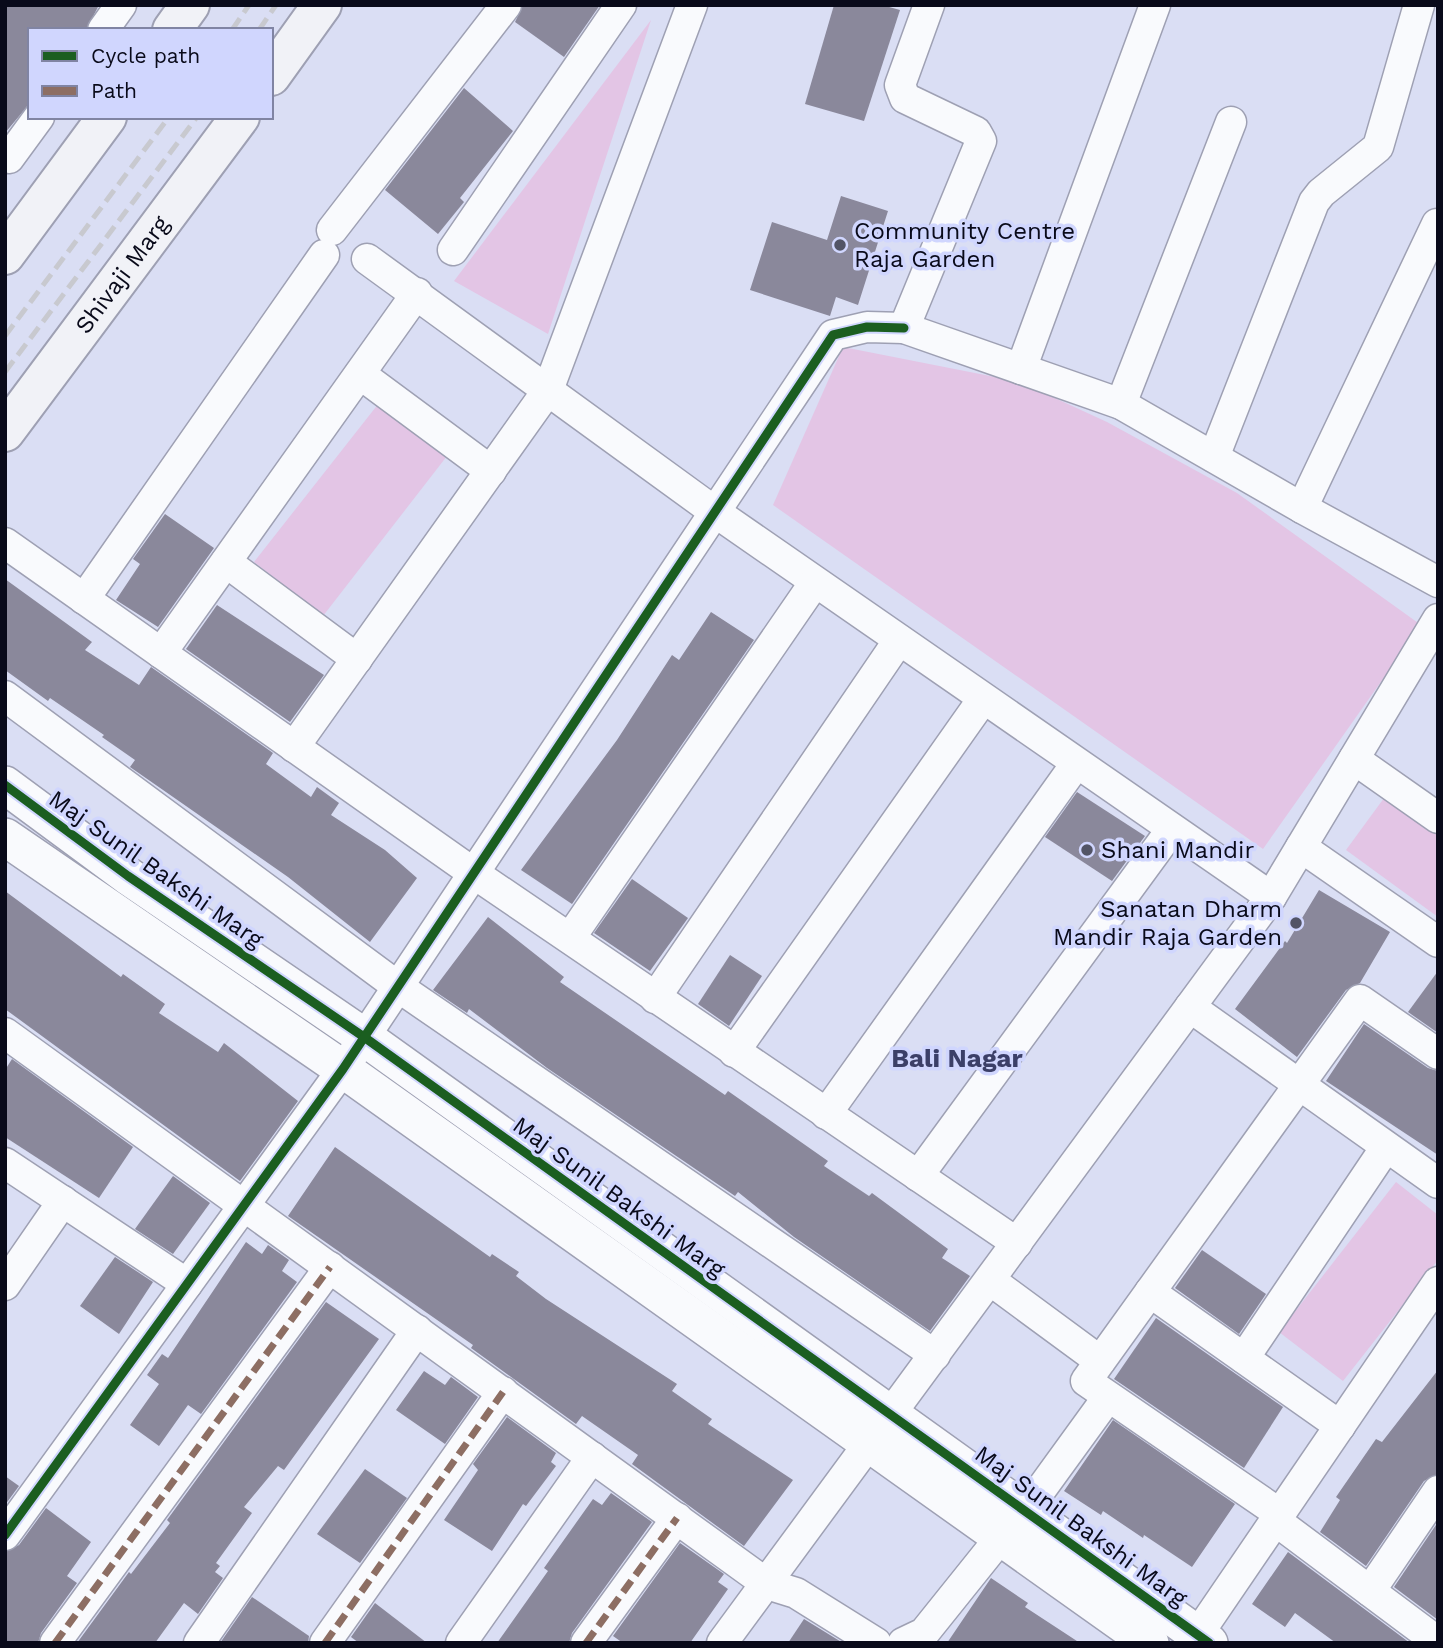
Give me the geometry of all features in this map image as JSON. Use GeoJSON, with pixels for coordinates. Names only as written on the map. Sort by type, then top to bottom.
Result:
{"type":"FeatureCollection","features":[{"type":"Feature","properties":{"kind":"main road"},"geometry":{"type":"LineString","coordinates":[[173,28],[190,5]]}},
{"type":"Feature","properties":{"kind":"main road"},"geometry":{"type":"LineString","coordinates":[[273,73],[322,5]]}},
{"type":"Feature","properties":{"kind":"main road"},"geometry":{"type":"LineString","coordinates":[[5,255],[106,119]]}},
{"type":"Feature","properties":{"kind":"main road","name":"Shivaji Marg"},"geometry":{"type":"LineString","coordinates":[[5,432],[239,119]]}},
{"type":"Feature","properties":{"kind":"street"},"geometry":{"type":"LineString","coordinates":[[104,28],[121,5]]}},
{"type":"Feature","properties":{"kind":"street"},"geometry":{"type":"LineString","coordinates":[[84,599],[328,243],[506,5]]}},
{"type":"Feature","properties":{"kind":"street"},"geometry":{"type":"LineString","coordinates":[[453,250],[621,5]]}},
{"type":"Feature","properties":{"kind":"street"},"geometry":{"type":"LineString","coordinates":[[294,747],[548,390],[692,5]]}},
{"type":"Feature","properties":{"kind":"street"},"geometry":{"type":"LineString","coordinates":[[904,328],[981,141],[976,132],[905,98],[901,93],[900,85],[929,5]]}},
{"type":"Feature","properties":{"kind":"street"},"geometry":{"type":"LineString","coordinates":[[1021,369],[1155,5]]}},
{"type":"Feature","properties":{"kind":"street"},"geometry":{"type":"LineString","coordinates":[[1214,457],[1314,202],[1378,147],[1419,5]]}},
{"type":"Feature","properties":{"kind":"street"},"geometry":{"type":"LineString","coordinates":[[7,159],[37,119]]}},
{"type":"Feature","properties":{"kind":"street"},"geometry":{"type":"LineString","coordinates":[[1121,404],[1231,122]]}},
{"type":"Feature","properties":{"kind":"street"},"geometry":{"type":"LineString","coordinates":[[1302,508],[1437,224]]}},
{"type":"Feature","properties":{"kind":"street"},"geometry":{"type":"LineString","coordinates":[[367,259],[715,512],[1271,897]]}},
{"type":"Feature","properties":{"kind":"street"},"geometry":{"type":"LineString","coordinates":[[161,653],[417,293]]}},
{"type":"Feature","properties":{"kind":"street"},"geometry":{"type":"LineString","coordinates":[[5,1535],[342,1069],[833,335],[867,327],[904,328],[1121,404],[1438,582]]}},
{"type":"Feature","properties":{"kind":"street"},"geometry":{"type":"LineString","coordinates":[[360,374],[491,471]]}},
{"type":"Feature","properties":{"kind":"street"},"geometry":{"type":"LineString","coordinates":[[5,544],[472,872],[1017,1243]]}},
{"type":"Feature","properties":{"kind":"street"},"geometry":{"type":"LineString","coordinates":[[226,562],[357,659]]}},
{"type":"Feature","properties":{"kind":"street"},"geometry":{"type":"LineString","coordinates":[[569,938],[815,582]]}},
{"type":"Feature","properties":{"kind":"street"},"geometry":{"type":"LineString","coordinates":[[722,1643],[1271,897],[1438,619]]}},
{"type":"Feature","properties":{"kind":"street"},"geometry":{"type":"LineString","coordinates":[[655,998],[899,640]]}},
{"type":"Feature","properties":{"kind":"street"},"geometry":{"type":"LineString","coordinates":[[5,696],[397,986],[935,1355]]}},
{"type":"Feature","properties":{"kind":"street"},"geometry":{"type":"LineString","coordinates":[[734,1052],[983,699]]}},
{"type":"Feature","properties":{"kind":"street"},"geometry":{"type":"LineString","coordinates":[[1354,760],[1438,818]]}},
{"type":"Feature","properties":{"kind":"street"},"geometry":{"type":"LineString","coordinates":[[825,1114],[1076,764]]}},
{"type":"Feature","properties":{"kind":"street","name":"Maj Sunil Bakshi Marg"},"geometry":{"type":"LineString","coordinates":[[5,785],[128,876],[364,1037],[1204,1639]]}},
{"type":"Feature","properties":{"kind":"street"},"geometry":{"type":"LineString","coordinates":[[918,1176],[1172,829]]}},
{"type":"Feature","properties":{"kind":"street"},"geometry":{"type":"LineString","coordinates":[[5,837],[342,1069],[1150,1643]]}},
{"type":"Feature","properties":{"kind":"street"},"geometry":{"type":"LineString","coordinates":[[1301,848],[1438,942]]}},
{"type":"Feature","properties":{"kind":"street"},"geometry":{"type":"LineString","coordinates":[[1438,1054],[1360,1000],[1297,1084],[1086,1381],[1278,1517],[1438,1642]]}},
{"type":"Feature","properties":{"kind":"street"},"geometry":{"type":"LineString","coordinates":[[1190,1007],[1438,1183]]}},
{"type":"Feature","properties":{"kind":"street"},"geometry":{"type":"LineString","coordinates":[[5,1034],[767,1584],[796,1593],[876,1643]]}},
{"type":"Feature","properties":{"kind":"street"},"geometry":{"type":"LineString","coordinates":[[1244,1358],[1386,1147]]}},
{"type":"Feature","properties":{"kind":"street"},"geometry":{"type":"LineString","coordinates":[[5,1163],[187,1284]]}},
{"type":"Feature","properties":{"kind":"street"},"geometry":{"type":"LineString","coordinates":[[5,1285],[63,1201]]}},
{"type":"Feature","properties":{"kind":"street"},"geometry":{"type":"LineString","coordinates":[[55,1643],[330,1267]]}},
{"type":"Feature","properties":{"kind":"street"},"geometry":{"type":"LineString","coordinates":[[989,1280],[1100,1361]]}},
{"type":"Feature","properties":{"kind":"street"},"geometry":{"type":"LineString","coordinates":[[1204,1639],[1278,1517],[1438,1282]]}},
{"type":"Feature","properties":{"kind":"street"},"geometry":{"type":"LineString","coordinates":[[1150,1292],[1340,1426]]}},
{"type":"Feature","properties":{"kind":"street"},"geometry":{"type":"LineString","coordinates":[[199,1643],[417,1330]]}},
{"type":"Feature","properties":{"kind":"street"},"geometry":{"type":"LineString","coordinates":[[325,1643],[503,1392]]}},
{"type":"Feature","properties":{"kind":"street"},"geometry":{"type":"LineString","coordinates":[[1026,1510],[1108,1396]]}},
{"type":"Feature","properties":{"kind":"street"},"geometry":{"type":"LineString","coordinates":[[461,1643],[592,1457]]}},
{"type":"Feature","properties":{"kind":"street"},"geometry":{"type":"LineString","coordinates":[[1370,1591],[1438,1491]]}},
{"type":"Feature","properties":{"kind":"street"},"geometry":{"type":"LineString","coordinates":[[586,1643],[677,1518]]}},
{"type":"Feature","properties":{"kind":"street"},"geometry":{"type":"LineString","coordinates":[[908,1641],[924,1633],[1001,1537]]}},
{"type":"Feature","properties":{"kind":"shaded area"},"geometry":{"type":"Polygon","coordinates":[[[651,20],[548,334],[454,281],[651,20]]]}},
{"type":"Feature","properties":{"kind":"shaded area"},"geometry":{"type":"Polygon","coordinates":[[[843,347],[1020,382],[1107,422],[1237,493],[1421,625],[1263,849],[773,505],[843,347]]]}},
{"type":"Feature","properties":{"kind":"shaded area"},"geometry":{"type":"Polygon","coordinates":[[[379,403],[447,456],[323,616],[254,562],[379,403]]]}},
{"type":"Feature","properties":{"kind":"shaded area"},"geometry":{"type":"Polygon","coordinates":[[[1387,794],[1438,832],[1438,917],[1346,850],[1387,794]]]}},
{"type":"Feature","properties":{"kind":"shaded area"},"geometry":{"type":"Polygon","coordinates":[[[1396,1182],[1438,1215],[1438,1260],[1343,1381],[1279,1332],[1396,1182]]]}},
{"type":"Feature","properties":{"kind":"building"},"geometry":{"type":"Polygon","coordinates":[[[5,5],[99,5],[87,28],[28,28],[28,105],[5,133],[5,5]]]}},
{"type":"Feature","properties":{"kind":"building"},"geometry":{"type":"Polygon","coordinates":[[[523,5],[600,5],[564,57],[515,22],[523,5]]]}},
{"type":"Feature","properties":{"kind":"building"},"geometry":{"type":"Polygon","coordinates":[[[834,5],[882,5],[900,10],[864,121],[805,104],[834,5]]]}},
{"type":"Feature","properties":{"kind":"building"},"geometry":{"type":"Polygon","coordinates":[[[464,88],[513,131],[460,198],[464,202],[438,234],[385,190],[464,88]]]}},
{"type":"Feature","properties":{"kind":"building"},"geometry":{"type":"Polygon","coordinates":[[[841,196],[888,211],[858,305],[836,297],[830,316],[750,290],[772,222],[827,240],[841,196]]]}},
{"type":"Feature","properties":{"kind":"building"},"geometry":{"type":"Polygon","coordinates":[[[165,514],[214,548],[158,627],[116,600],[140,564],[133,559],[165,514]]]}},
{"type":"Feature","properties":{"kind":"building"},"geometry":{"type":"Polygon","coordinates":[[[5,579],[92,642],[85,650],[139,685],[151,667],[273,753],[266,764],[311,797],[317,787],[339,803],[331,815],[385,850],[417,878],[370,942],[288,877],[130,767],[135,760],[102,737],[104,735],[50,698],[48,701],[5,670],[5,579]]]}},
{"type":"Feature","properties":{"kind":"building"},"geometry":{"type":"Polygon","coordinates":[[[217,605],[324,675],[290,722],[186,649],[217,605]]]}},
{"type":"Feature","properties":{"kind":"building"},"geometry":{"type":"Polygon","coordinates":[[[711,612],[754,640],[572,904],[521,870],[617,740],[672,655],[679,660],[711,612]]]}},
{"type":"Feature","properties":{"kind":"building"},"geometry":{"type":"Polygon","coordinates":[[[1077,792],[1145,836],[1112,881],[1045,837],[1077,792]]]}},
{"type":"Feature","properties":{"kind":"building"},"geometry":{"type":"Polygon","coordinates":[[[632,879],[688,918],[650,971],[594,933],[632,879]]]}},
{"type":"Feature","properties":{"kind":"building"},"geometry":{"type":"Polygon","coordinates":[[[1319,890],[1390,932],[1360,983],[1346,990],[1297,1057],[1235,1009],[1285,941],[1287,943],[1319,890]]]}},
{"type":"Feature","properties":{"kind":"building"},"geometry":{"type":"Polygon","coordinates":[[[5,891],[121,977],[123,974],[165,1004],[159,1013],[218,1052],[224,1043],[298,1101],[240,1181],[5,1009],[5,891]]]}},
{"type":"Feature","properties":{"kind":"building"},"geometry":{"type":"Polygon","coordinates":[[[488,917],[564,977],[560,982],[725,1095],[728,1091],[828,1161],[824,1166],[869,1196],[872,1193],[948,1249],[942,1258],[970,1276],[930,1331],[794,1237],[738,1192],[735,1196],[547,1068],[469,1009],[467,1013],[433,990],[488,917]]]}},
{"type":"Feature","properties":{"kind":"building"},"geometry":{"type":"Polygon","coordinates":[[[730,955],[762,976],[729,1026],[698,1004],[730,955]]]}},
{"type":"Feature","properties":{"kind":"building"},"geometry":{"type":"Polygon","coordinates":[[[1438,971],[1438,1033],[1408,1012],[1438,971]]]}},
{"type":"Feature","properties":{"kind":"building"},"geometry":{"type":"Polygon","coordinates":[[[1364,1024],[1428,1068],[1438,1071],[1438,1155],[1326,1081],[1364,1024]]]}},
{"type":"Feature","properties":{"kind":"building"},"geometry":{"type":"Polygon","coordinates":[[[12,1059],[133,1147],[99,1198],[5,1137],[5,1070],[12,1059]]]}},
{"type":"Feature","properties":{"kind":"building"},"geometry":{"type":"Polygon","coordinates":[[[335,1147],[490,1257],[492,1254],[519,1272],[516,1276],[546,1299],[677,1384],[672,1391],[712,1419],[708,1424],[793,1480],[744,1546],[632,1464],[638,1455],[582,1416],[576,1424],[471,1348],[473,1345],[288,1216],[335,1147]]]}},
{"type":"Feature","properties":{"kind":"building"},"geometry":{"type":"Polygon","coordinates":[[[173,1176],[210,1203],[173,1254],[135,1229],[173,1176]]]}},
{"type":"Feature","properties":{"kind":"building"},"geometry":{"type":"Polygon","coordinates":[[[246,1242],[262,1254],[268,1245],[289,1260],[282,1271],[297,1282],[201,1414],[188,1405],[159,1446],[130,1425],[159,1384],[147,1375],[162,1354],[168,1358],[246,1242]]]}},
{"type":"Feature","properties":{"kind":"building"},"geometry":{"type":"Polygon","coordinates":[[[1202,1250],[1266,1294],[1239,1334],[1175,1288],[1202,1250]]]}},
{"type":"Feature","properties":{"kind":"building"},"geometry":{"type":"Polygon","coordinates":[[[115,1257],[153,1282],[119,1334],[80,1306],[115,1257]]]}},
{"type":"Feature","properties":{"kind":"building"},"geometry":{"type":"Polygon","coordinates":[[[326,1302],[379,1339],[284,1470],[278,1466],[244,1507],[252,1513],[216,1563],[220,1566],[215,1572],[223,1578],[198,1614],[184,1603],[155,1643],[77,1643],[129,1572],[131,1574],[170,1523],[167,1520],[326,1302]]]}},
{"type":"Feature","properties":{"kind":"building"},"geometry":{"type":"Polygon","coordinates":[[[1156,1318],[1283,1407],[1244,1468],[1114,1379],[1156,1318]]]}},
{"type":"Feature","properties":{"kind":"building"},"geometry":{"type":"Polygon","coordinates":[[[1438,1370],[1438,1474],[1424,1481],[1366,1566],[1320,1532],[1340,1500],[1336,1497],[1376,1439],[1382,1442],[1438,1370]]]}},
{"type":"Feature","properties":{"kind":"building"},"geometry":{"type":"Polygon","coordinates":[[[424,1371],[445,1385],[451,1377],[478,1397],[445,1444],[396,1410],[424,1371]]]}},
{"type":"Feature","properties":{"kind":"building"},"geometry":{"type":"Polygon","coordinates":[[[507,1417],[556,1453],[551,1462],[556,1466],[526,1506],[523,1504],[492,1551],[444,1520],[478,1470],[473,1464],[507,1417]]]}},
{"type":"Feature","properties":{"kind":"building"},"geometry":{"type":"Polygon","coordinates":[[[1113,1420],[1235,1504],[1192,1567],[1144,1535],[1143,1538],[1103,1511],[1101,1515],[1064,1491],[1113,1420]]]}},
{"type":"Feature","properties":{"kind":"building"},"geometry":{"type":"Polygon","coordinates":[[[365,1469],[407,1498],[360,1563],[317,1534],[365,1469]]]}},
{"type":"Feature","properties":{"kind":"building"},"geometry":{"type":"Polygon","coordinates":[[[5,1476],[19,1486],[5,1505],[5,1476]]]}},
{"type":"Feature","properties":{"kind":"building"},"geometry":{"type":"Polygon","coordinates":[[[611,1493],[652,1522],[572,1633],[569,1643],[497,1643],[548,1571],[544,1568],[593,1499],[602,1505],[611,1493]]]}},
{"type":"Feature","properties":{"kind":"building"},"geometry":{"type":"Polygon","coordinates":[[[46,1508],[91,1542],[67,1576],[77,1583],[41,1633],[38,1643],[5,1643],[5,1552],[19,1545],[46,1508]]]}},
{"type":"Feature","properties":{"kind":"building"},"geometry":{"type":"Polygon","coordinates":[[[1438,1522],[1438,1620],[1394,1587],[1438,1522]]]}},
{"type":"Feature","properties":{"kind":"building"},"geometry":{"type":"Polygon","coordinates":[[[680,1543],[724,1574],[718,1582],[728,1589],[690,1643],[623,1643],[613,1636],[680,1543]]]}},
{"type":"Feature","properties":{"kind":"building"},"geometry":{"type":"Polygon","coordinates":[[[1288,1552],[1410,1643],[1336,1643],[1295,1613],[1285,1627],[1252,1604],[1288,1552]]]}},
{"type":"Feature","properties":{"kind":"building"},"geometry":{"type":"Polygon","coordinates":[[[991,1578],[1028,1603],[1025,1607],[1080,1643],[947,1643],[991,1578]]]}},
{"type":"Feature","properties":{"kind":"building"},"geometry":{"type":"Polygon","coordinates":[[[252,1597],[309,1636],[308,1643],[220,1643],[252,1597]]]}},
{"type":"Feature","properties":{"kind":"building"},"geometry":{"type":"Polygon","coordinates":[[[375,1603],[427,1643],[359,1643],[351,1637],[375,1603]]]}},
{"type":"Feature","properties":{"kind":"building"},"geometry":{"type":"Polygon","coordinates":[[[804,1619],[843,1643],[788,1643],[804,1619]]]}},
{"type":"Feature","properties":{"kind":"railway"},"geometry":{"type":"LineString","coordinates":[[233,28],[249,5]]}},
{"type":"Feature","properties":{"kind":"railway"},"geometry":{"type":"LineString","coordinates":[[260,28],[276,5]]}},
{"type":"Feature","properties":{"kind":"railway"},"geometry":{"type":"LineString","coordinates":[[5,336],[168,119]]}},
{"type":"Feature","properties":{"kind":"railway"},"geometry":{"type":"LineString","coordinates":[[5,372],[195,119]]}},
{"type":"Feature","properties":{"kind":"marked path"},"geometry":{"type":"LineString","coordinates":[[55,1643],[330,1267]]}},
{"type":"Feature","properties":{"kind":"marked path"},"geometry":{"type":"LineString","coordinates":[[325,1643],[503,1392]]}},
{"type":"Feature","properties":{"kind":"marked path"},"geometry":{"type":"LineString","coordinates":[[586,1643],[677,1518]]}},
{"type":"Feature","properties":{"kind":"cycle path"},"geometry":{"type":"LineString","coordinates":[[5,1535],[343,1069],[833,335],[867,327],[904,328]]}},
{"type":"Feature","properties":{"kind":"cycle path"},"geometry":{"type":"LineString","coordinates":[[5,785],[128,876],[364,1037],[1209,1643]]}},
{"type":"Feature","properties":{"kind":"place","name":"Community Centre Raja Garden"},"geometry":{"type":"Point","coordinates":[840,245]}},
{"type":"Feature","properties":{"kind":"place","name":"Shani Mandir"},"geometry":{"type":"Point","coordinates":[1087,850]}},
{"type":"Feature","properties":{"kind":"place","name":"Sanatan Dharm Mandir Raja Garden"},"geometry":{"type":"Point","coordinates":[1296,923]}},
{"type":"Feature","properties":{"kind":"district","name":"Bali Nagar"},"geometry":{"type":"Point","coordinates":[957,1058]}}]}
